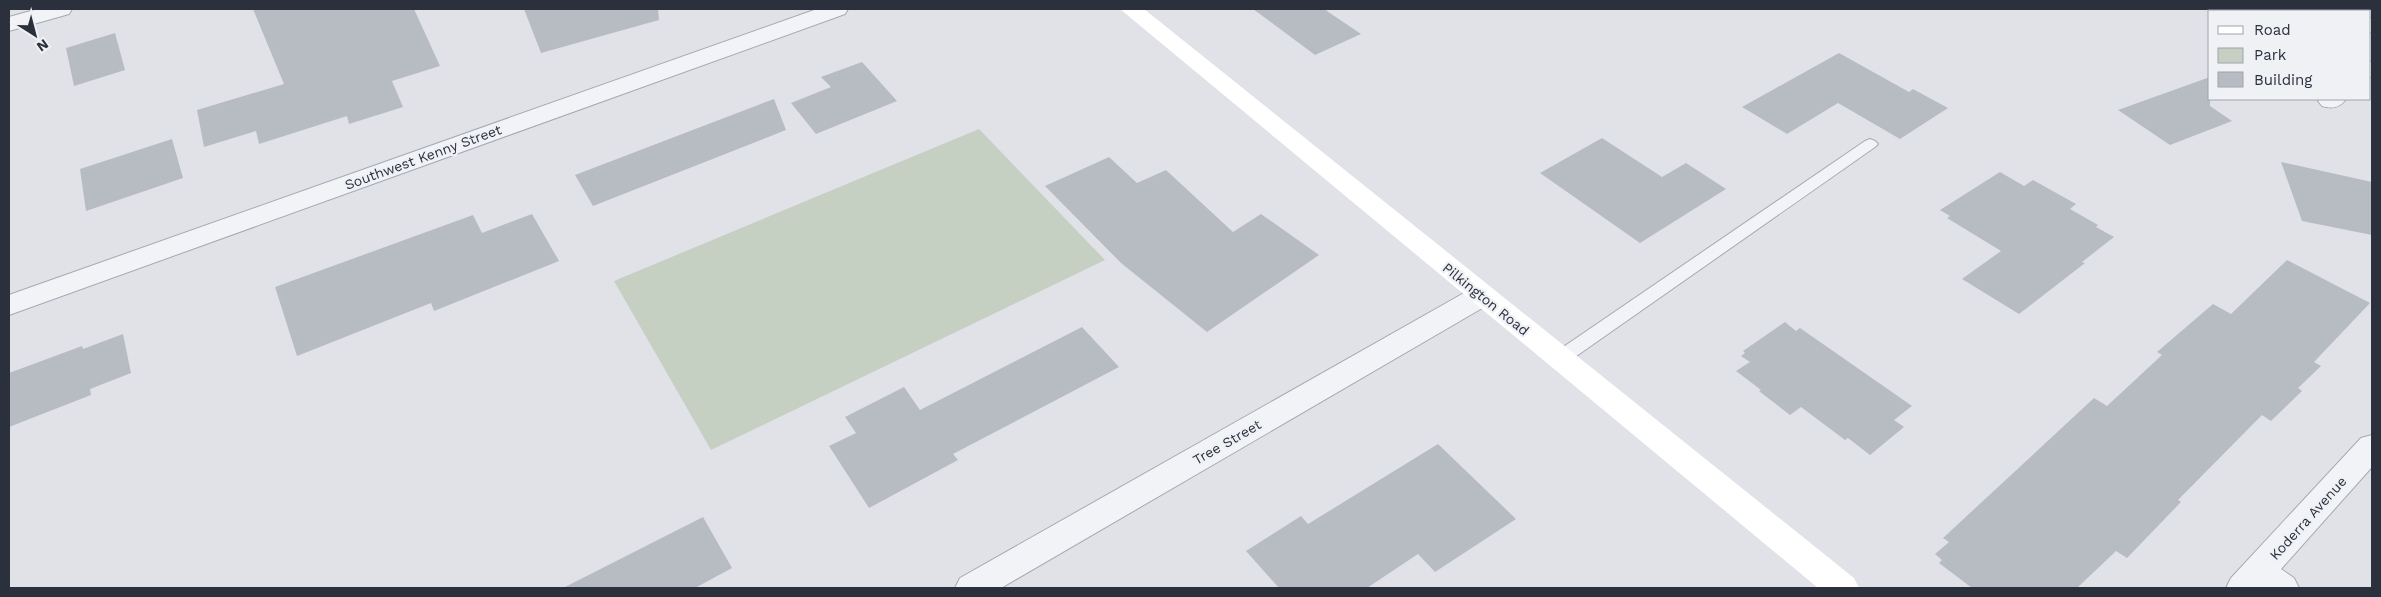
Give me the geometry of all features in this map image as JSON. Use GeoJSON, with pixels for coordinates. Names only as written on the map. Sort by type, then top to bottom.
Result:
{"type":"FeatureCollection","features":[{"type":"Feature","properties":{"kind":"street"},"geometry":{"type":"LineString","coordinates":[[9,24],[62,9]]}},
{"type":"Feature","properties":{"kind":"street","name":"Southwest Kenny Street"},"geometry":{"type":"LineString","coordinates":[[9,305],[837,9]]}},
{"type":"Feature","properties":{"kind":"street","name":"Pilkington Road"},"geometry":{"type":"LineString","coordinates":[[1131,9],[1842,588]]}},
{"type":"Feature","properties":{"kind":"street","name":"Tree Street"},"geometry":{"type":"LineString","coordinates":[[972,588],[1482,296]]}},
{"type":"Feature","properties":{"kind":"street","name":"Koderra Avenue"},"geometry":{"type":"LineString","coordinates":[[2261,583],[2372,447]]}},
{"type":"Feature","properties":{"kind":"lane"},"geometry":{"type":"LineString","coordinates":[[1559,359],[1870,144]]}},
{"type":"Feature","properties":{"kind":"green space"},"geometry":{"type":"Polygon","coordinates":[[[979,129],[1105,260],[711,450],[614,281],[979,129]]]}},
{"type":"Feature","properties":{"kind":"building"},"geometry":{"type":"Polygon","coordinates":[[[253,9],[414,9],[440,66],[392,81],[403,107],[349,124],[347,116],[259,144],[256,131],[204,147],[197,110],[284,84],[253,9]]]}},
{"type":"Feature","properties":{"kind":"building"},"geometry":{"type":"Polygon","coordinates":[[[524,9],[658,9],[659,20],[541,53],[524,9]]]}},
{"type":"Feature","properties":{"kind":"building"},"geometry":{"type":"Polygon","coordinates":[[[1253,9],[1324,9],[1361,34],[1315,55],[1253,9]]]}},
{"type":"Feature","properties":{"kind":"building"},"geometry":{"type":"Polygon","coordinates":[[[115,33],[125,70],[74,86],[66,48],[115,33]]]}},
{"type":"Feature","properties":{"kind":"building"},"geometry":{"type":"Polygon","coordinates":[[[1839,53],[1909,92],[1913,89],[1948,108],[1900,139],[1838,103],[1787,134],[1742,107],[1839,53]]]}},
{"type":"Feature","properties":{"kind":"building"},"geometry":{"type":"Polygon","coordinates":[[[862,62],[897,101],[816,134],[791,103],[831,87],[821,77],[862,62]]]}},
{"type":"Feature","properties":{"kind":"building"},"geometry":{"type":"Polygon","coordinates":[[[2208,78],[2208,100],[2210,100],[2210,106],[2232,121],[2170,145],[2118,110],[2208,78]]]}},
{"type":"Feature","properties":{"kind":"building"},"geometry":{"type":"Polygon","coordinates":[[[774,99],[786,130],[593,206],[575,175],[774,99]]]}},
{"type":"Feature","properties":{"kind":"building"},"geometry":{"type":"Polygon","coordinates":[[[1602,138],[1662,177],[1686,163],[1726,189],[1640,243],[1540,173],[1602,138]]]}},
{"type":"Feature","properties":{"kind":"building"},"geometry":{"type":"Polygon","coordinates":[[[172,139],[183,178],[86,211],[80,169],[172,139]]]}},
{"type":"Feature","properties":{"kind":"building"},"geometry":{"type":"Polygon","coordinates":[[[1109,157],[1137,183],[1166,170],[1233,232],[1261,214],[1319,255],[1207,332],[1121,263],[1045,186],[1109,157]]]}},
{"type":"Feature","properties":{"kind":"building"},"geometry":{"type":"Polygon","coordinates":[[[2281,162],[2372,182],[2372,235],[2302,221],[2281,162]]]}},
{"type":"Feature","properties":{"kind":"building"},"geometry":{"type":"Polygon","coordinates":[[[2000,172],[2024,186],[2033,180],[2076,204],[2070,209],[2098,225],[2096,227],[2114,237],[2082,262],[2085,263],[2019,314],[1962,279],[2001,251],[1947,218],[1950,216],[1940,210],[2000,172]]]}},
{"type":"Feature","properties":{"kind":"building"},"geometry":{"type":"Polygon","coordinates":[[[532,214],[559,261],[434,311],[431,303],[297,356],[275,287],[473,215],[482,233],[532,214]]]}},
{"type":"Feature","properties":{"kind":"building"},"geometry":{"type":"Polygon","coordinates":[[[2287,260],[2370,303],[2314,362],[2321,366],[2298,388],[2302,391],[2271,421],[2262,415],[2178,500],[2181,502],[2127,558],[2116,551],[2077,588],[1972,588],[1939,563],[1942,560],[1935,554],[1949,542],[1943,538],[2094,398],[2107,406],[2162,355],[2157,352],[2213,304],[2231,314],[2287,260]]]}},
{"type":"Feature","properties":{"kind":"building"},"geometry":{"type":"Polygon","coordinates":[[[1785,322],[1796,331],[1800,328],[1912,406],[1894,420],[1904,427],[1870,455],[1848,438],[1845,440],[1801,407],[1790,415],[1736,371],[1750,362],[1741,356],[1745,353],[1743,351],[1785,322]]]}},
{"type":"Feature","properties":{"kind":"building"},"geometry":{"type":"Polygon","coordinates":[[[1082,327],[1119,367],[953,454],[958,460],[869,508],[829,446],[856,433],[845,417],[904,387],[920,410],[1082,327]]]}},
{"type":"Feature","properties":{"kind":"building"},"geometry":{"type":"Polygon","coordinates":[[[123,334],[131,373],[90,389],[91,395],[9,427],[9,373],[82,346],[83,349],[123,334]]]}},
{"type":"Feature","properties":{"kind":"building"},"geometry":{"type":"Polygon","coordinates":[[[1438,444],[1516,519],[1435,572],[1418,554],[1367,588],[1279,588],[1246,551],[1301,516],[1308,524],[1438,444]]]}},
{"type":"Feature","properties":{"kind":"building"},"geometry":{"type":"Polygon","coordinates":[[[703,517],[732,568],[695,588],[563,588],[703,517]]]}}]}
